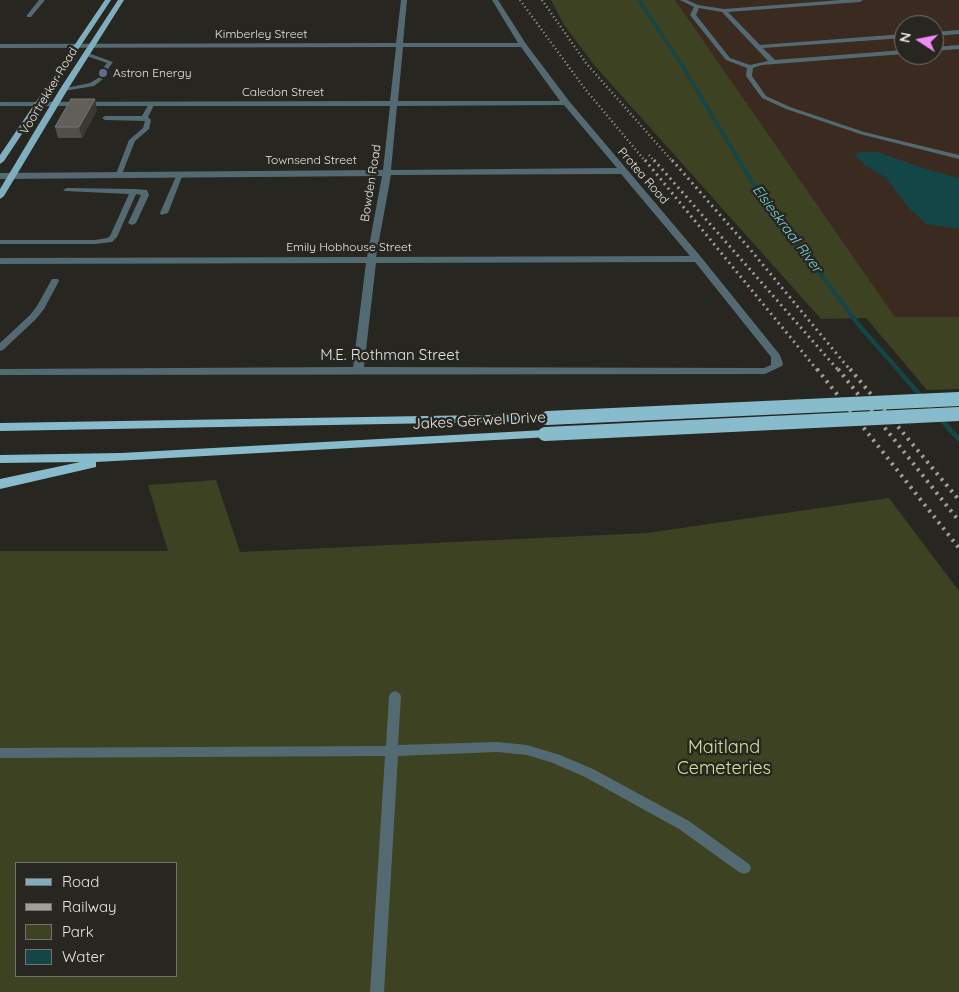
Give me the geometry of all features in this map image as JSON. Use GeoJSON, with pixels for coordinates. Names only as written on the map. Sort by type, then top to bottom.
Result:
{"type":"FeatureCollection","features":[{"type":"Feature","properties":{"kind":"highway","name":"Jakes Gerwel Drive"},"geometry":{"type":"LineString","coordinates":[[0,427],[546,418],[959,399]]}},
{"type":"Feature","properties":{"kind":"highway","name":"Jakes Gerwel Drive"},"geometry":{"type":"LineString","coordinates":[[0,459],[121,457],[959,414]]}},
{"type":"Feature","properties":{"kind":"highway"},"geometry":{"type":"LineString","coordinates":[[0,421],[29,426]]}},
{"type":"Feature","properties":{"kind":"highway"},"geometry":{"type":"LineString","coordinates":[[0,484],[121,457]]}},
{"type":"Feature","properties":{"kind":"main road","name":"Voortrekker Road"},"geometry":{"type":"LineString","coordinates":[[0,161],[108,0]]}},
{"type":"Feature","properties":{"kind":"main road","name":"Voortrekker Road"},"geometry":{"type":"LineString","coordinates":[[0,196],[64,89],[121,0]]}},
{"type":"Feature","properties":{"kind":"street","name":"Bowden Road"},"geometry":{"type":"LineString","coordinates":[[358,370],[371,260],[387,172],[404,0]]}},
{"type":"Feature","properties":{"kind":"street","name":"Protea Road"},"geometry":{"type":"LineString","coordinates":[[495,0],[523,45],[566,103],[622,172],[698,259],[776,357],[778,364]]}},
{"type":"Feature","properties":{"kind":"street","name":"Kimberley Street"},"geometry":{"type":"LineString","coordinates":[[0,46],[523,45]]}},
{"type":"Feature","properties":{"kind":"street","name":"Caledon Street"},"geometry":{"type":"LineString","coordinates":[[0,104],[566,103]]}},
{"type":"Feature","properties":{"kind":"street","name":"Townsend Street"},"geometry":{"type":"LineString","coordinates":[[0,176],[387,172],[622,172]]}},
{"type":"Feature","properties":{"kind":"street","name":"Emily Hobhouse Street"},"geometry":{"type":"LineString","coordinates":[[0,261],[698,259]]}},
{"type":"Feature","properties":{"kind":"street","name":"M.E. Rothman Street"},"geometry":{"type":"LineString","coordinates":[[0,372],[358,370],[764,371],[778,364]]}},
{"type":"Feature","properties":{"kind":"lane"},"geometry":{"type":"LineString","coordinates":[[29,16],[42,0]]}},
{"type":"Feature","properties":{"kind":"lane"},"geometry":{"type":"LineString","coordinates":[[684,0],[696,6],[724,11],[860,0]]}},
{"type":"Feature","properties":{"kind":"lane"},"geometry":{"type":"LineString","coordinates":[[696,6],[693,15],[728,58],[750,67],[773,62],[894,53]]}},
{"type":"Feature","properties":{"kind":"lane"},"geometry":{"type":"LineString","coordinates":[[724,11],[773,62]]}},
{"type":"Feature","properties":{"kind":"lane"},"geometry":{"type":"LineString","coordinates":[[944,33],[959,32]]}},
{"type":"Feature","properties":{"kind":"lane"},"geometry":{"type":"LineString","coordinates":[[759,47],[894,37]]}},
{"type":"Feature","properties":{"kind":"lane"},"geometry":{"type":"LineString","coordinates":[[944,48],[959,47]]}},
{"type":"Feature","properties":{"kind":"lane"},"geometry":{"type":"LineString","coordinates":[[86,54],[110,62],[106,68]]}},
{"type":"Feature","properties":{"kind":"lane"},"geometry":{"type":"LineString","coordinates":[[750,67],[748,71],[750,80],[760,94],[771,102],[862,134],[959,157]]}},
{"type":"Feature","properties":{"kind":"lane"},"geometry":{"type":"LineString","coordinates":[[64,89],[92,84],[100,79]]}},
{"type":"Feature","properties":{"kind":"lane"},"geometry":{"type":"LineString","coordinates":[[144,118],[152,103]]}},
{"type":"Feature","properties":{"kind":"lane"},"geometry":{"type":"LineString","coordinates":[[105,118],[144,118],[148,122],[146,129],[132,140],[119,174]]}},
{"type":"Feature","properties":{"kind":"lane"},"geometry":{"type":"LineString","coordinates":[[97,190],[105,174]]}},
{"type":"Feature","properties":{"kind":"lane"},"geometry":{"type":"LineString","coordinates":[[164,213],[180,174]]}},
{"type":"Feature","properties":{"kind":"lane"},"geometry":{"type":"LineString","coordinates":[[67,190],[134,191],[145,194],[132,223]]}},
{"type":"Feature","properties":{"kind":"lane"},"geometry":{"type":"LineString","coordinates":[[0,242],[109,240],[113,237],[134,191]]}},
{"type":"Feature","properties":{"kind":"lane"},"geometry":{"type":"LineString","coordinates":[[0,348],[33,317],[41,307],[55,281]]}},
{"type":"Feature","properties":{"kind":"lane"},"geometry":{"type":"LineString","coordinates":[[377,992],[395,696]]}},
{"type":"Feature","properties":{"kind":"lane"},"geometry":{"type":"LineString","coordinates":[[0,753],[392,751],[497,747],[527,750],[556,759],[589,773],[640,800],[684,825],[744,868]]}},
{"type":"Feature","properties":{"kind":"shaded area"},"geometry":{"type":"Polygon","coordinates":[[[675,0],[959,0],[959,317],[895,317],[675,0]]]}},
{"type":"Feature","properties":{"kind":"green space"},"geometry":{"type":"Polygon","coordinates":[[[551,0],[675,0],[895,317],[959,317],[959,389],[927,390],[866,318],[821,319],[595,66],[564,25],[551,0]]]}},
{"type":"Feature","properties":{"kind":"green space","name":"Maitland Cemeteries"},"geometry":{"type":"Polygon","coordinates":[[[216,480],[240,552],[647,533],[889,498],[959,591],[959,992],[0,992],[0,551],[168,551],[148,485],[216,480]]]}},
{"type":"Feature","properties":{"kind":"water"},"geometry":{"type":"Polygon","coordinates":[[[878,152],[926,169],[959,178],[959,229],[926,224],[909,208],[885,177],[866,166],[854,154],[878,152]]]}},
{"type":"Feature","properties":{"kind":"building"},"geometry":{"type":"Polygon","coordinates":[[[71,99],[95,99],[79,127],[55,127],[71,99]]]}},
{"type":"Feature","properties":{"kind":"waterway","name":"Elsieskraal River"},"geometry":{"type":"LineString","coordinates":[[639,0],[680,62],[751,180],[858,324],[959,440]]}},
{"type":"Feature","properties":{"kind":"railway"},"geometry":{"type":"LineString","coordinates":[[520,0],[585,89],[646,162]]}},
{"type":"Feature","properties":{"kind":"railway"},"geometry":{"type":"LineString","coordinates":[[542,0],[586,63],[673,162]]}},
{"type":"Feature","properties":{"kind":"railway"},"geometry":{"type":"LineString","coordinates":[[649,155],[655,162]]}},
{"type":"Feature","properties":{"kind":"railway"},"geometry":{"type":"LineString","coordinates":[[645,160],[818,371]]}},
{"type":"Feature","properties":{"kind":"railway"},"geometry":{"type":"LineString","coordinates":[[654,160],[839,371]]}},
{"type":"Feature","properties":{"kind":"railway"},"geometry":{"type":"LineString","coordinates":[[672,160],[749,248],[851,371]]}},
{"type":"Feature","properties":{"kind":"railway"},"geometry":{"type":"LineString","coordinates":[[817,369],[959,548]]}},
{"type":"Feature","properties":{"kind":"railway"},"geometry":{"type":"LineString","coordinates":[[838,369],[959,521]]}},
{"type":"Feature","properties":{"kind":"railway"},"geometry":{"type":"LineString","coordinates":[[850,369],[959,500]]}},
{"type":"Feature","properties":{"kind":"place","name":"Astron Energy"},"geometry":{"type":"Point","coordinates":[103,73]}}]}
